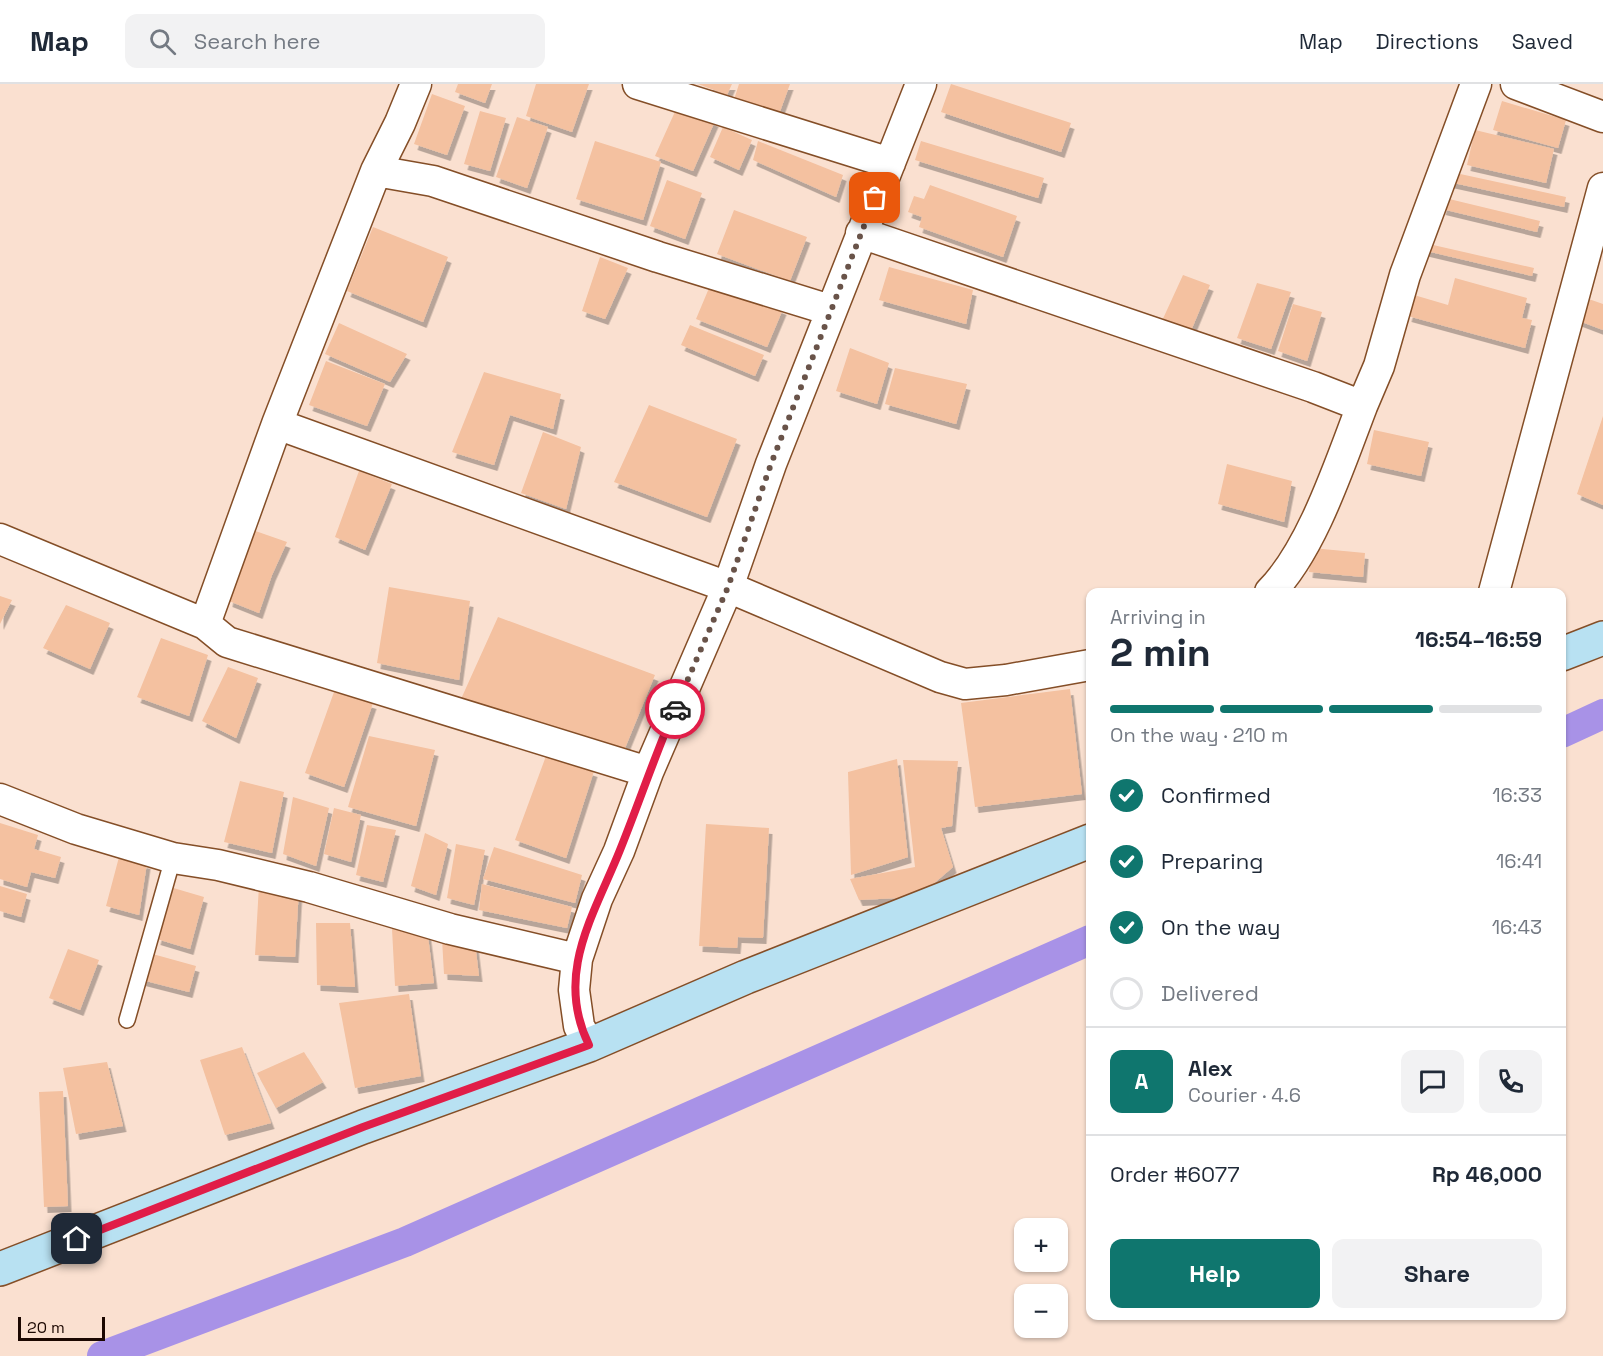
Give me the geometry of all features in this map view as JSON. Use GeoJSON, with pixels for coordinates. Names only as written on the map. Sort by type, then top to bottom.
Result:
{"type":"FeatureCollection","features":[{"type":"Feature","properties":{"kind":"street"},"geometry":{"type":"LineString","coordinates":[[205,624],[277,424],[376,171],[416,84]]}},
{"type":"Feature","properties":{"kind":"street"},"geometry":{"type":"LineString","coordinates":[[638,84],[890,163]]}},
{"type":"Feature","properties":{"kind":"street"},"geometry":{"type":"LineString","coordinates":[[584,1035],[574,990],[577,959],[597,899],[619,851],[648,772],[728,587],[771,464],[830,310],[921,84]]}},
{"type":"Feature","properties":{"kind":"street"},"geometry":{"type":"LineString","coordinates":[[1273,588],[1294,561],[1321,510],[1379,366],[1404,274],[1476,84]]}},
{"type":"Feature","properties":{"kind":"street"},"geometry":{"type":"LineString","coordinates":[[1516,84],[1603,117]]}},
{"type":"Feature","properties":{"kind":"street"},"geometry":{"type":"LineString","coordinates":[[376,171],[433,181],[658,257],[830,310]]}},
{"type":"Feature","properties":{"kind":"street"},"geometry":{"type":"LineString","coordinates":[[1495,588],[1603,188]]}},
{"type":"Feature","properties":{"kind":"street"},"geometry":{"type":"LineString","coordinates":[[861,233],[1313,387],[1362,406]]}},
{"type":"Feature","properties":{"kind":"street"},"geometry":{"type":"LineString","coordinates":[[277,424],[728,587],[940,677],[965,684],[1006,680],[1086,666]]}},
{"type":"Feature","properties":{"kind":"street"},"geometry":{"type":"LineString","coordinates":[[0,539],[205,624],[227,642],[648,772]]}},
{"type":"Feature","properties":{"kind":"street"},"geometry":{"type":"LineString","coordinates":[[1566,652],[1603,638]]}},
{"type":"Feature","properties":{"kind":"street"},"geometry":{"type":"LineString","coordinates":[[0,799],[76,829],[173,858],[218,865],[309,887],[450,929],[577,959]]}},
{"type":"Feature","properties":{"kind":"street"},"geometry":{"type":"LineString","coordinates":[[0,1269],[363,1127],[584,1035],[746,977],[1086,843]]}},
{"type":"Feature","properties":{"kind":"lane"},"geometry":{"type":"LineString","coordinates":[[127,1020],[173,858]]}},
{"type":"Feature","properties":{"kind":"building"},"geometry":{"type":"Polygon","coordinates":[[[458,84],[492,84],[485,103],[455,92],[458,84]]]}},
{"type":"Feature","properties":{"kind":"building"},"geometry":{"type":"Polygon","coordinates":[[[536,84],[589,84],[572,132],[526,116],[536,84]]]}},
{"type":"Feature","properties":{"kind":"building"},"geometry":{"type":"Polygon","coordinates":[[[698,84],[732,84],[727,95],[698,84]]]}},
{"type":"Feature","properties":{"kind":"building"},"geometry":{"type":"Polygon","coordinates":[[[739,84],[790,84],[775,125],[731,109],[739,84]]]}},
{"type":"Feature","properties":{"kind":"building"},"geometry":{"type":"Polygon","coordinates":[[[951,84],[1071,123],[1061,152],[941,112],[951,84]]]}},
{"type":"Feature","properties":{"kind":"building"},"geometry":{"type":"Polygon","coordinates":[[[432,94],[465,106],[447,155],[414,144],[432,94]]]}},
{"type":"Feature","properties":{"kind":"building"},"geometry":{"type":"Polygon","coordinates":[[[1502,101],[1566,120],[1558,148],[1493,130],[1502,101]]]}},
{"type":"Feature","properties":{"kind":"building"},"geometry":{"type":"Polygon","coordinates":[[[678,105],[715,121],[693,171],[655,156],[678,105]]]}},
{"type":"Feature","properties":{"kind":"building"},"geometry":{"type":"Polygon","coordinates":[[[480,111],[506,118],[490,171],[464,164],[480,111]]]}},
{"type":"Feature","properties":{"kind":"building"},"geometry":{"type":"Polygon","coordinates":[[[517,117],[548,127],[527,188],[496,177],[517,117]]]}},
{"type":"Feature","properties":{"kind":"building"},"geometry":{"type":"Polygon","coordinates":[[[723,127],[752,140],[739,170],[710,157],[723,127]]]}},
{"type":"Feature","properties":{"kind":"building"},"geometry":{"type":"Polygon","coordinates":[[[1475,130],[1554,149],[1546,183],[1467,165],[1475,130]]]}},
{"type":"Feature","properties":{"kind":"building"},"geometry":{"type":"Polygon","coordinates":[[[595,141],[661,162],[643,220],[576,199],[595,141]]]}},
{"type":"Feature","properties":{"kind":"building"},"geometry":{"type":"Polygon","coordinates":[[[758,141],[843,175],[836,197],[753,160],[758,141]]]}},
{"type":"Feature","properties":{"kind":"building"},"geometry":{"type":"Polygon","coordinates":[[[921,141],[1044,178],[1038,198],[915,160],[921,141]]]}},
{"type":"Feature","properties":{"kind":"building"},"geometry":{"type":"Polygon","coordinates":[[[1451,172],[1566,197],[1564,207],[1449,182],[1451,172]]]}},
{"type":"Feature","properties":{"kind":"building"},"geometry":{"type":"Polygon","coordinates":[[[667,180],[702,193],[685,239],[650,226],[667,180]]]}},
{"type":"Feature","properties":{"kind":"building"},"geometry":{"type":"Polygon","coordinates":[[[930,185],[1017,216],[1003,257],[919,227],[922,217],[908,212],[914,196],[924,199],[930,185]]]}},
{"type":"Feature","properties":{"kind":"building"},"geometry":{"type":"Polygon","coordinates":[[[1445,198],[1540,221],[1537,232],[1442,209],[1445,198]]]}},
{"type":"Feature","properties":{"kind":"building"},"geometry":{"type":"Polygon","coordinates":[[[734,210],[807,237],[790,281],[717,254],[734,210]]]}},
{"type":"Feature","properties":{"kind":"building"},"geometry":{"type":"Polygon","coordinates":[[[373,227],[448,257],[423,322],[347,291],[373,227]]]}},
{"type":"Feature","properties":{"kind":"building"},"geometry":{"type":"Polygon","coordinates":[[[1420,242],[1534,268],[1532,276],[1418,249],[1420,242]]]}},
{"type":"Feature","properties":{"kind":"building"},"geometry":{"type":"Polygon","coordinates":[[[600,257],[628,268],[605,319],[582,311],[600,257]]]}},
{"type":"Feature","properties":{"kind":"building"},"geometry":{"type":"Polygon","coordinates":[[[889,267],[973,290],[966,324],[879,300],[889,267]]]}},
{"type":"Feature","properties":{"kind":"building"},"geometry":{"type":"Polygon","coordinates":[[[1183,275],[1210,285],[1188,338],[1161,323],[1183,275]]]}},
{"type":"Feature","properties":{"kind":"building"},"geometry":{"type":"Polygon","coordinates":[[[1455,278],[1527,298],[1522,318],[1532,320],[1525,348],[1408,316],[1414,295],[1448,305],[1455,278]]]}},
{"type":"Feature","properties":{"kind":"building"},"geometry":{"type":"Polygon","coordinates":[[[712,281],[783,309],[767,347],[696,319],[712,281]]]}},
{"type":"Feature","properties":{"kind":"building"},"geometry":{"type":"Polygon","coordinates":[[[1257,283],[1291,292],[1271,349],[1237,338],[1257,283]]]}},
{"type":"Feature","properties":{"kind":"building"},"geometry":{"type":"Polygon","coordinates":[[[1583,297],[1603,304],[1603,330],[1574,319],[1583,297]]]}},
{"type":"Feature","properties":{"kind":"building"},"geometry":{"type":"Polygon","coordinates":[[[1293,304],[1322,312],[1307,361],[1278,351],[1293,304]]]}},
{"type":"Feature","properties":{"kind":"building"},"geometry":{"type":"Polygon","coordinates":[[[339,323],[407,354],[390,382],[325,354],[339,323]]]}},
{"type":"Feature","properties":{"kind":"building"},"geometry":{"type":"Polygon","coordinates":[[[690,325],[764,355],[755,376],[681,345],[690,325]]]}},
{"type":"Feature","properties":{"kind":"building"},"geometry":{"type":"Polygon","coordinates":[[[850,348],[889,363],[877,404],[836,391],[850,348]]]}},
{"type":"Feature","properties":{"kind":"building"},"geometry":{"type":"Polygon","coordinates":[[[326,361],[385,384],[367,426],[309,405],[326,361]]]}},
{"type":"Feature","properties":{"kind":"building"},"geometry":{"type":"Polygon","coordinates":[[[895,368],[967,384],[956,424],[885,404],[895,368]]]}},
{"type":"Feature","properties":{"kind":"building"},"geometry":{"type":"Polygon","coordinates":[[[484,372],[561,394],[553,429],[510,415],[494,465],[452,452],[484,372]]]}},
{"type":"Feature","properties":{"kind":"building"},"geometry":{"type":"Polygon","coordinates":[[[649,405],[737,439],[707,517],[614,482],[649,405]]]}},
{"type":"Feature","properties":{"kind":"building"},"geometry":{"type":"Polygon","coordinates":[[[1603,416],[1603,505],[1577,494],[1603,416]]]}},
{"type":"Feature","properties":{"kind":"building"},"geometry":{"type":"Polygon","coordinates":[[[1374,430],[1429,442],[1421,476],[1367,464],[1374,430]]]}},
{"type":"Feature","properties":{"kind":"building"},"geometry":{"type":"Polygon","coordinates":[[[543,432],[581,447],[566,509],[521,493],[543,432]]]}},
{"type":"Feature","properties":{"kind":"building"},"geometry":{"type":"Polygon","coordinates":[[[1227,464],[1292,481],[1284,522],[1218,504],[1227,464]]]}},
{"type":"Feature","properties":{"kind":"building"},"geometry":{"type":"Polygon","coordinates":[[[359,471],[392,484],[365,550],[335,537],[359,471]]]}},
{"type":"Feature","properties":{"kind":"building"},"geometry":{"type":"Polygon","coordinates":[[[244,527],[287,542],[272,575],[259,613],[229,601],[244,527]]]}},
{"type":"Feature","properties":{"kind":"building"},"geometry":{"type":"Polygon","coordinates":[[[1312,548],[1365,553],[1363,577],[1309,572],[1312,548]]]}},
{"type":"Feature","properties":{"kind":"building"},"geometry":{"type":"Polygon","coordinates":[[[389,587],[470,601],[459,680],[377,663],[389,587]]]}},
{"type":"Feature","properties":{"kind":"building"},"geometry":{"type":"Polygon","coordinates":[[[0,596],[12,600],[0,624],[0,596]]]}},
{"type":"Feature","properties":{"kind":"building"},"geometry":{"type":"Polygon","coordinates":[[[66,605],[110,623],[90,669],[43,648],[66,605]]]}},
{"type":"Feature","properties":{"kind":"building"},"geometry":{"type":"Polygon","coordinates":[[[498,617],[655,675],[623,753],[461,699],[498,617]]]}},
{"type":"Feature","properties":{"kind":"building"},"geometry":{"type":"Polygon","coordinates":[[[161,638],[208,655],[189,716],[137,697],[161,638]]]}},
{"type":"Feature","properties":{"kind":"building"},"geometry":{"type":"Polygon","coordinates":[[[228,667],[258,678],[236,738],[202,721],[228,667]]]}},
{"type":"Feature","properties":{"kind":"building"},"geometry":{"type":"Polygon","coordinates":[[[1070,689],[1082,794],[975,807],[961,703],[1070,689]]]}},
{"type":"Feature","properties":{"kind":"building"},"geometry":{"type":"Polygon","coordinates":[[[334,692],[373,703],[344,787],[305,773],[334,692]]]}},
{"type":"Feature","properties":{"kind":"building"},"geometry":{"type":"Polygon","coordinates":[[[369,736],[435,750],[416,826],[348,807],[369,736]]]}},
{"type":"Feature","properties":{"kind":"building"},"geometry":{"type":"Polygon","coordinates":[[[546,756],[594,771],[566,858],[515,840],[546,756]]]}},
{"type":"Feature","properties":{"kind":"building"},"geometry":{"type":"Polygon","coordinates":[[[897,759],[908,857],[851,875],[848,772],[897,759]]]}},
{"type":"Feature","properties":{"kind":"building"},"geometry":{"type":"Polygon","coordinates":[[[903,760],[958,761],[952,826],[941,828],[953,867],[918,897],[859,900],[850,879],[915,867],[903,760]]]}},
{"type":"Feature","properties":{"kind":"building"},"geometry":{"type":"Polygon","coordinates":[[[240,781],[284,792],[272,853],[224,842],[240,781]]]}},
{"type":"Feature","properties":{"kind":"building"},"geometry":{"type":"Polygon","coordinates":[[[293,797],[329,808],[316,866],[283,854],[293,797]]]}},
{"type":"Feature","properties":{"kind":"building"},"geometry":{"type":"Polygon","coordinates":[[[334,808],[361,815],[351,862],[324,854],[334,808]]]}},
{"type":"Feature","properties":{"kind":"building"},"geometry":{"type":"Polygon","coordinates":[[[0,823],[38,835],[34,849],[61,857],[55,878],[31,872],[27,887],[0,879],[0,823]]]}},
{"type":"Feature","properties":{"kind":"building"},"geometry":{"type":"Polygon","coordinates":[[[706,824],[769,828],[763,938],[738,937],[737,948],[699,946],[706,824]]]}},
{"type":"Feature","properties":{"kind":"building"},"geometry":{"type":"Polygon","coordinates":[[[367,825],[396,830],[383,882],[356,875],[367,825]]]}},
{"type":"Feature","properties":{"kind":"building"},"geometry":{"type":"Polygon","coordinates":[[[425,833],[448,844],[436,895],[411,886],[425,833]]]}},
{"type":"Feature","properties":{"kind":"building"},"geometry":{"type":"Polygon","coordinates":[[[456,844],[485,850],[474,905],[447,898],[456,844]]]}},
{"type":"Feature","properties":{"kind":"building"},"geometry":{"type":"Polygon","coordinates":[[[494,847],[582,875],[575,903],[483,879],[494,847]]]}},
{"type":"Feature","properties":{"kind":"building"},"geometry":{"type":"Polygon","coordinates":[[[119,857],[147,863],[139,915],[106,906],[119,857]]]}},
{"type":"Feature","properties":{"kind":"building"},"geometry":{"type":"Polygon","coordinates":[[[482,884],[572,907],[567,928],[479,910],[482,884]]]}},
{"type":"Feature","properties":{"kind":"building"},"geometry":{"type":"Polygon","coordinates":[[[259,885],[299,888],[295,957],[255,955],[259,885]]]}},
{"type":"Feature","properties":{"kind":"building"},"geometry":{"type":"Polygon","coordinates":[[[0,886],[27,894],[21,917],[0,911],[0,886]]]}},
{"type":"Feature","properties":{"kind":"building"},"geometry":{"type":"Polygon","coordinates":[[[170,887],[204,897],[190,949],[157,939],[170,887]]]}},
{"type":"Feature","properties":{"kind":"building"},"geometry":{"type":"Polygon","coordinates":[[[316,923],[350,923],[355,987],[317,985],[316,923]]]}},
{"type":"Feature","properties":{"kind":"building"},"geometry":{"type":"Polygon","coordinates":[[[392,929],[427,929],[434,983],[395,986],[392,929]]]}},
{"type":"Feature","properties":{"kind":"building"},"geometry":{"type":"Polygon","coordinates":[[[442,939],[475,943],[479,976],[444,974],[442,939]]]}},
{"type":"Feature","properties":{"kind":"building"},"geometry":{"type":"Polygon","coordinates":[[[68,949],[99,960],[80,1010],[49,998],[68,949]]]}},
{"type":"Feature","properties":{"kind":"building"},"geometry":{"type":"Polygon","coordinates":[[[149,953],[196,966],[189,992],[142,980],[149,953]]]}},
{"type":"Feature","properties":{"kind":"building"},"geometry":{"type":"Polygon","coordinates":[[[409,994],[421,1076],[355,1088],[339,1003],[409,994]]]}},
{"type":"Feature","properties":{"kind":"building"},"geometry":{"type":"Polygon","coordinates":[[[242,1047],[271,1123],[225,1135],[200,1060],[242,1047]]]}},
{"type":"Feature","properties":{"kind":"building"},"geometry":{"type":"Polygon","coordinates":[[[304,1052],[323,1082],[276,1108],[257,1073],[304,1052]]]}},
{"type":"Feature","properties":{"kind":"building"},"geometry":{"type":"Polygon","coordinates":[[[107,1062],[123,1126],[76,1134],[63,1068],[107,1062]]]}},
{"type":"Feature","properties":{"kind":"building"},"geometry":{"type":"Polygon","coordinates":[[[63,1091],[68,1206],[44,1207],[39,1092],[63,1091]]]}},
{"type":"Feature","properties":{"kind":"waterway"},"geometry":{"type":"LineString","coordinates":[[1566,731],[1603,714]]}},
{"type":"Feature","properties":{"kind":"waterway"},"geometry":{"type":"LineString","coordinates":[[102,1356],[405,1242],[1086,942]]}},
{"type":"Feature","properties":{"kind":"way so far"},"geometry":{"type":"LineString","coordinates":[[675,709],[728,587],[771,464],[875,198]]}},
{"type":"Feature","properties":{"kind":"route"},"geometry":{"type":"LineString","coordinates":[[77,1239],[363,1127],[589,1045],[579,1026],[574,990],[577,959],[597,899],[619,851],[648,772],[675,709]]}}]}
